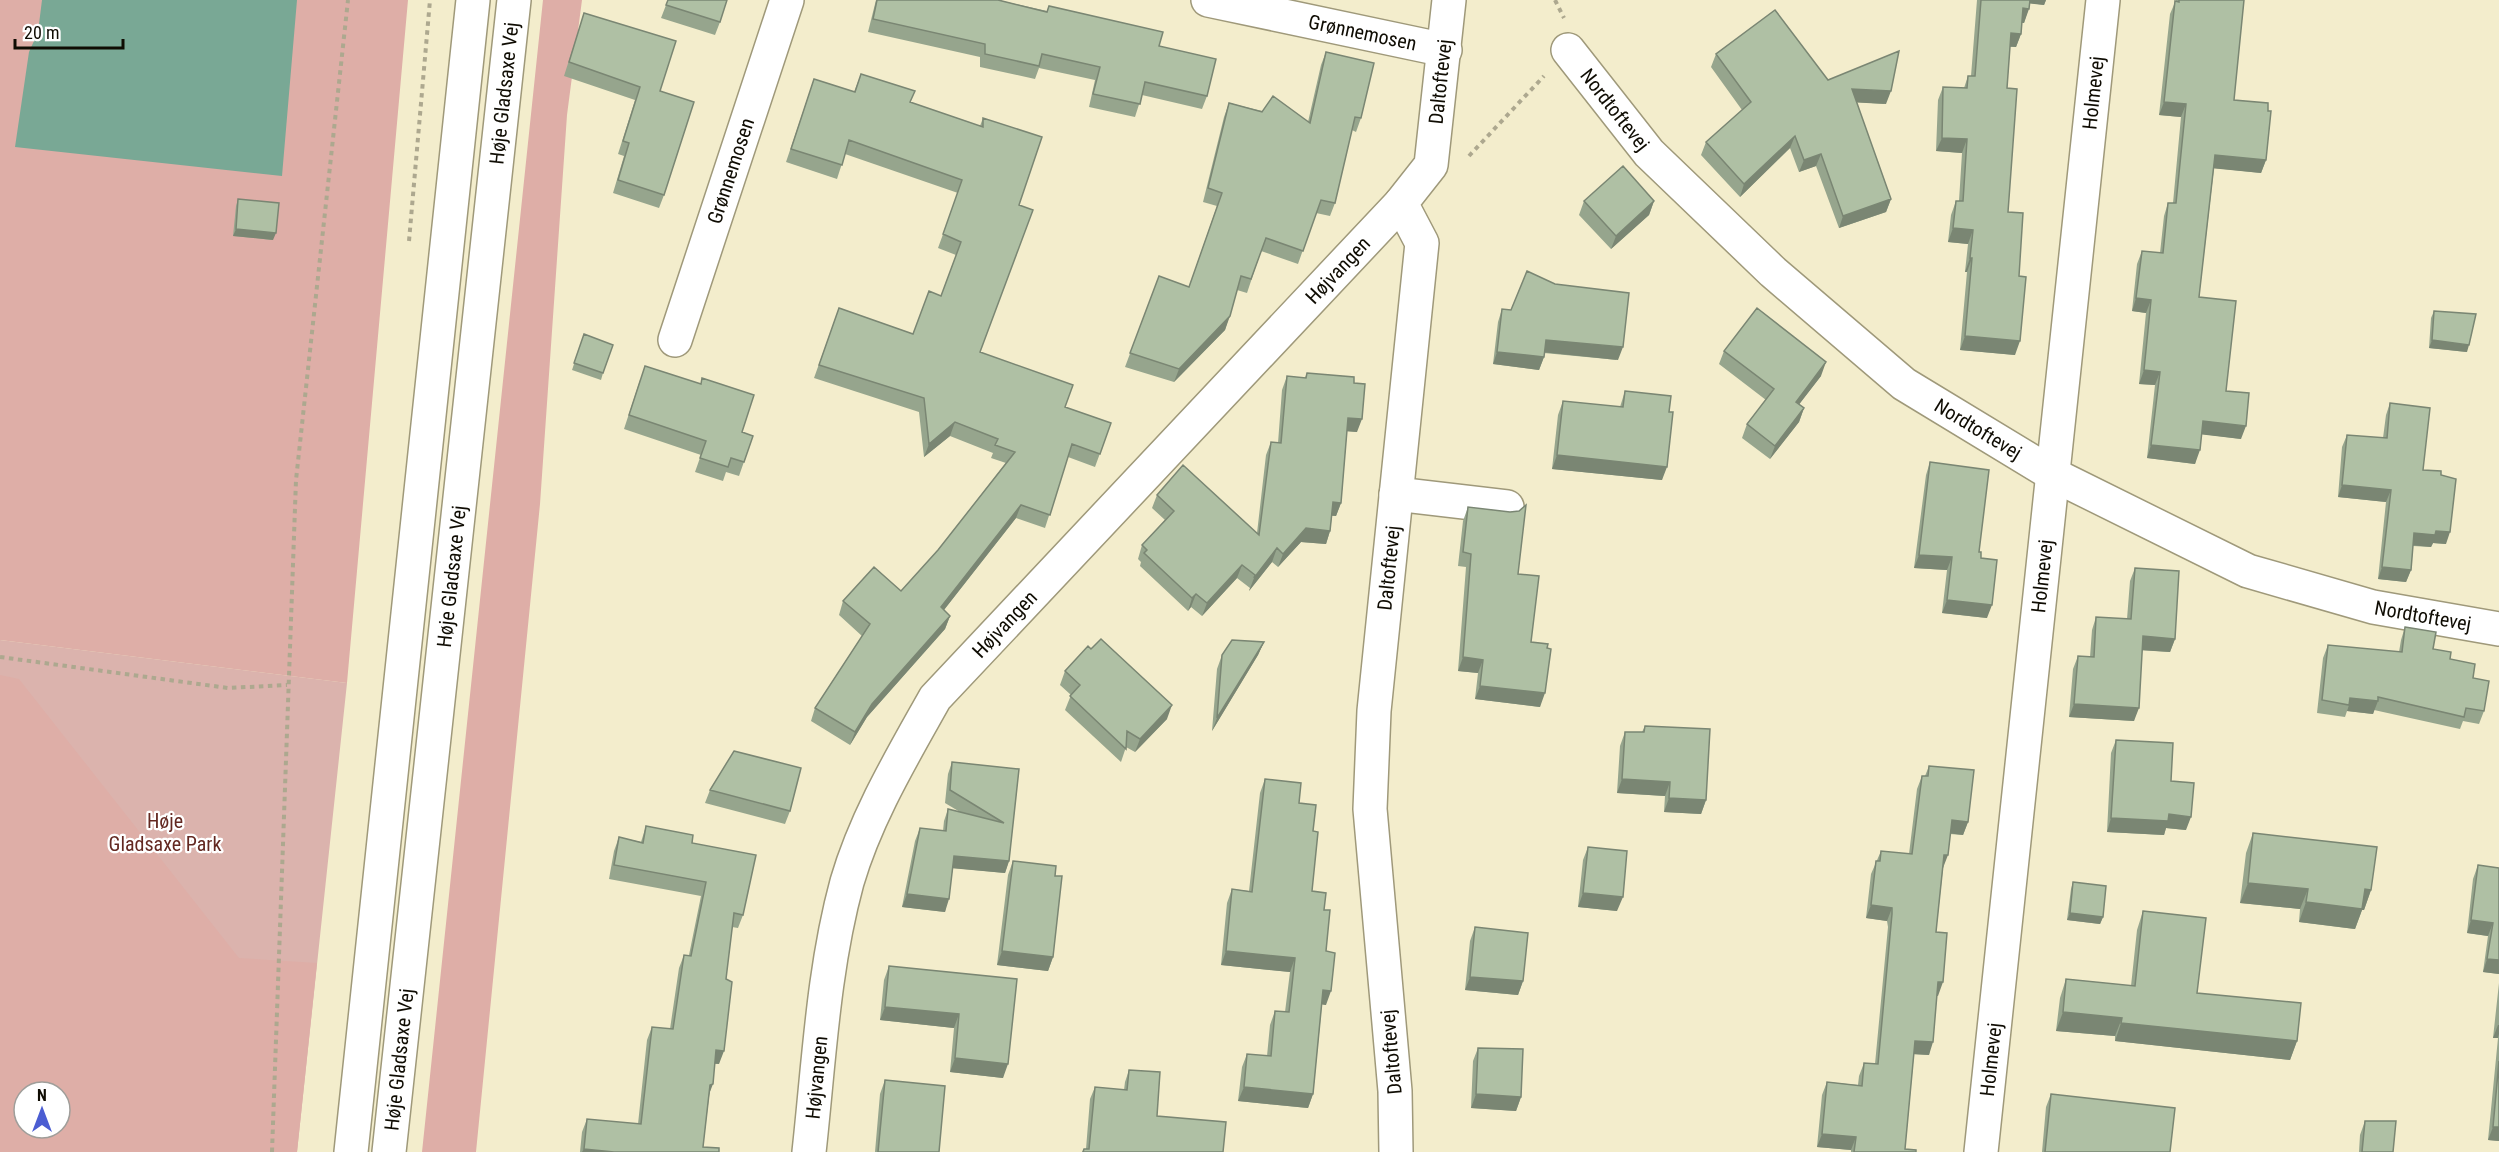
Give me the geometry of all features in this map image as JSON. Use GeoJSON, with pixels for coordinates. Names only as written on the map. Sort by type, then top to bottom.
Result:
{"type":"FeatureCollection","features":[{"type":"Feature","properties":{"kind":"street","name":"Høje Gladsaxe Vej"},"geometry":{"type":"LineString","coordinates":[[351,1152],[473,0]]}},
{"type":"Feature","properties":{"kind":"street","name":"Høje Gladsaxe Vej"},"geometry":{"type":"LineString","coordinates":[[389,1152],[514,0]]}},
{"type":"Feature","properties":{"kind":"street","name":"Grønnemosen"},"geometry":{"type":"LineString","coordinates":[[675,340],[787,0]]}},
{"type":"Feature","properties":{"kind":"street","name":"Grønnemosen"},"geometry":{"type":"LineString","coordinates":[[1208,0],[1445,50]]}},
{"type":"Feature","properties":{"kind":"street","name":"Daltoftevej"},"geometry":{"type":"LineString","coordinates":[[1431,165],[1449,0]]}},
{"type":"Feature","properties":{"kind":"street","name":"Holmevej"},"geometry":{"type":"LineString","coordinates":[[1981,1152],[2103,0]]}},
{"type":"Feature","properties":{"kind":"street","name":"Nordtoftevej"},"geometry":{"type":"LineString","coordinates":[[1568,50],[1649,153],[1773,272],[1904,384],[2054,475],[2248,571],[2373,607],[2499,629]]}},
{"type":"Feature","properties":{"kind":"street"},"geometry":{"type":"LineString","coordinates":[[1401,202],[1431,165]]}},
{"type":"Feature","properties":{"kind":"street","name":"Daltoftevej"},"geometry":{"type":"LineString","coordinates":[[1396,1152],[1395,1091],[1370,809],[1374,711],[1422,243],[1401,202]]}},
{"type":"Feature","properties":{"kind":"street","name":"Højvangen"},"geometry":{"type":"LineString","coordinates":[[809,1152],[828,968],[848,881],[885,786],[935,698],[1401,202]]}},
{"type":"Feature","properties":{"kind":"street"},"geometry":{"type":"LineString","coordinates":[[1396,494],[1507,507]]}},
{"type":"Feature","properties":{"kind":"path"},"geometry":{"type":"LineString","coordinates":[[272,1152],[296,480],[348,0]]}},
{"type":"Feature","properties":{"kind":"path","name":"Nordtoftevej"},"geometry":{"type":"LineString","coordinates":[[1431,165],[1463,162],[1568,50],[1563,14],[1555,0]]}},
{"type":"Feature","properties":{"kind":"path"},"geometry":{"type":"LineString","coordinates":[[0,657],[228,688],[287,685]]}},
{"type":"Feature","properties":{"kind":"green space","name":"Høje Gladsaxe Park"},"geometry":{"type":"Polygon","coordinates":[[[0,640],[347,683],[297,1152],[0,1152],[0,640]]]}},
{"type":"Feature","properties":{"kind":"shaded area"},"geometry":{"type":"Polygon","coordinates":[[[0,0],[408,0],[347,683],[0,640],[0,0]]]}},
{"type":"Feature","properties":{"kind":"shaded area"},"geometry":{"type":"Polygon","coordinates":[[[42,0],[297,0],[282,176],[15,147],[29,52],[38,32],[42,0]]]}},
{"type":"Feature","properties":{"kind":"shaded area"},"geometry":{"type":"Polygon","coordinates":[[[543,0],[582,0],[567,115],[540,504],[476,1152],[422,1152],[543,0]]]}},
{"type":"Feature","properties":{"kind":"shaded area"},"geometry":{"type":"Polygon","coordinates":[[[0,675],[19,679],[239,958],[317,963],[297,1152],[0,1152],[0,675]]]}},
{"type":"Feature","properties":{"kind":"building"},"geometry":{"type":"Polygon","coordinates":[[[668,0],[727,0],[720,22],[666,5],[668,0]]]}},
{"type":"Feature","properties":{"kind":"building"},"geometry":{"type":"Polygon","coordinates":[[[877,0],[998,0],[1047,12],[1049,6],[1163,32],[1159,46],[1216,59],[1207,96],[1145,82],[1140,104],[1093,94],[1100,67],[1042,54],[1039,66],[985,54],[985,44],[873,19],[877,0]]]}},
{"type":"Feature","properties":{"kind":"building"},"geometry":{"type":"Polygon","coordinates":[[[1981,0],[2030,0],[2029,9],[2023,8],[2021,34],[2011,33],[2007,88],[2017,89],[2008,212],[2023,213],[2019,276],[2026,277],[2020,341],[1965,336],[1973,230],[1953,228],[1956,201],[1963,201],[1967,139],[1942,138],[1943,87],[1967,88],[1968,76],[1975,76],[1981,0]]]}},
{"type":"Feature","properties":{"kind":"building"},"geometry":{"type":"Polygon","coordinates":[[[2179,0],[2244,0],[2234,100],[2268,103],[2268,111],[2271,111],[2266,160],[2215,155],[2199,297],[2236,301],[2226,391],[2249,393],[2246,426],[2203,421],[2200,450],[2151,445],[2160,372],[2144,370],[2151,300],[2136,298],[2142,251],[2163,253],[2168,203],[2176,203],[2186,104],[2164,102],[2175,1],[2179,2],[2179,0]]]}},
{"type":"Feature","properties":{"kind":"building"},"geometry":{"type":"Polygon","coordinates":[[[1775,10],[1828,80],[1899,51],[1891,91],[1852,89],[1891,199],[1843,216],[1821,154],[1804,160],[1795,136],[1744,184],[1706,142],[1751,102],[1716,54],[1775,10]]]}},
{"type":"Feature","properties":{"kind":"building"},"geometry":{"type":"Polygon","coordinates":[[[584,13],[676,41],[660,91],[694,102],[664,195],[618,180],[629,143],[623,141],[640,87],[569,62],[584,13]]]}},
{"type":"Feature","properties":{"kind":"building"},"geometry":{"type":"Polygon","coordinates":[[[1326,52],[1374,63],[1361,118],[1355,117],[1335,203],[1321,200],[1303,251],[1266,238],[1251,279],[1241,276],[1230,316],[1179,369],[1130,353],[1159,276],[1189,287],[1222,193],[1208,188],[1229,103],[1262,112],[1273,96],[1310,123],[1326,52]]]}},
{"type":"Feature","properties":{"kind":"building"},"geometry":{"type":"Polygon","coordinates":[[[861,74],[915,91],[910,102],[983,127],[983,118],[1042,137],[1019,205],[1033,210],[980,352],[1073,385],[1065,407],[1111,423],[1100,454],[1072,444],[1050,515],[1021,505],[941,607],[950,616],[872,704],[855,732],[815,708],[870,624],[843,601],[874,567],[901,591],[938,550],[1015,452],[995,445],[998,439],[955,422],[929,444],[924,398],[819,365],[839,308],[913,334],[929,291],[941,296],[961,242],[943,234],[962,180],[849,140],[842,165],[791,149],[814,79],[855,92],[861,74]]]}},
{"type":"Feature","properties":{"kind":"building"},"geometry":{"type":"Polygon","coordinates":[[[1623,166],[1654,201],[1616,236],[1584,201],[1623,166]]]}},
{"type":"Feature","properties":{"kind":"building"},"geometry":{"type":"Polygon","coordinates":[[[238,199],[279,203],[276,233],[236,229],[238,199]]]}},
{"type":"Feature","properties":{"kind":"building"},"geometry":{"type":"Polygon","coordinates":[[[1527,271],[1555,284],[1629,293],[1623,347],[1546,340],[1544,357],[1497,352],[1502,309],[1511,310],[1527,271]]]}},
{"type":"Feature","properties":{"kind":"building"},"geometry":{"type":"Polygon","coordinates":[[[1757,308],[1826,362],[1796,402],[1804,408],[1775,446],[1747,424],[1774,389],[1724,351],[1757,308]]]}},
{"type":"Feature","properties":{"kind":"building"},"geometry":{"type":"Polygon","coordinates":[[[2434,311],[2476,314],[2469,345],[2432,340],[2434,311]]]}},
{"type":"Feature","properties":{"kind":"building"},"geometry":{"type":"Polygon","coordinates":[[[584,334],[613,345],[603,373],[574,363],[584,334]]]}},
{"type":"Feature","properties":{"kind":"building"},"geometry":{"type":"Polygon","coordinates":[[[645,366],[701,384],[702,378],[754,395],[742,432],[753,436],[744,462],[731,458],[728,467],[700,458],[706,441],[629,415],[645,366]]]}},
{"type":"Feature","properties":{"kind":"building"},"geometry":{"type":"Polygon","coordinates":[[[1307,373],[1354,377],[1354,383],[1365,384],[1362,419],[1348,418],[1341,503],[1333,502],[1330,531],[1306,528],[1283,554],[1277,548],[1254,578],[1255,575],[1242,565],[1207,603],[1196,594],[1192,598],[1144,553],[1147,550],[1142,545],[1174,511],[1157,495],[1183,465],[1259,535],[1271,442],[1281,443],[1287,376],[1306,378],[1307,373]]]}},
{"type":"Feature","properties":{"kind":"building"},"geometry":{"type":"Polygon","coordinates":[[[1625,391],[1671,396],[1669,412],[1673,412],[1667,467],[1557,455],[1563,401],[1623,407],[1625,391]]]}},
{"type":"Feature","properties":{"kind":"building"},"geometry":{"type":"Polygon","coordinates":[[[2390,403],[2430,408],[2423,470],[2441,471],[2441,475],[2456,479],[2450,532],[2436,531],[2435,535],[2414,533],[2411,570],[2382,567],[2391,490],[2342,485],[2347,435],[2387,438],[2390,403]]]}},
{"type":"Feature","properties":{"kind":"building"},"geometry":{"type":"Polygon","coordinates":[[[1930,462],[1989,470],[1979,552],[1981,552],[1981,558],[1997,560],[1992,605],[1947,600],[1952,557],[1919,555],[1930,462]]]}},
{"type":"Feature","properties":{"kind":"building"},"geometry":{"type":"Polygon","coordinates":[[[1526,505],[1518,574],[1539,576],[1531,642],[1548,644],[1547,648],[1551,649],[1545,693],[1480,686],[1483,660],[1463,657],[1471,554],[1463,552],[1468,507],[1510,512],[1519,511],[1526,505]]]}},
{"type":"Feature","properties":{"kind":"building"},"geometry":{"type":"Polygon","coordinates":[[[2135,568],[2179,571],[2175,639],[2143,636],[2139,708],[2074,704],[2078,656],[2094,657],[2096,617],[2131,619],[2135,568]]]}},
{"type":"Feature","properties":{"kind":"building"},"geometry":{"type":"Polygon","coordinates":[[[2405,627],[2436,632],[2433,649],[2451,652],[2450,659],[2475,664],[2473,678],[2489,681],[2484,711],[2466,708],[2464,717],[2378,697],[2378,701],[2350,698],[2349,705],[2322,700],[2328,645],[2402,652],[2405,627]]]}},
{"type":"Feature","properties":{"kind":"building"},"geometry":{"type":"Polygon","coordinates":[[[1101,639],[1172,705],[1140,739],[1127,731],[1126,749],[1070,696],[1080,685],[1065,671],[1088,646],[1091,649],[1101,639]]]}},
{"type":"Feature","properties":{"kind":"building"},"geometry":{"type":"Polygon","coordinates":[[[1232,640],[1264,642],[1217,718],[1222,655],[1232,640]]]}},
{"type":"Feature","properties":{"kind":"building"},"geometry":{"type":"Polygon","coordinates":[[[1645,726],[1710,729],[1706,800],[1669,798],[1670,782],[1622,779],[1625,732],[1644,732],[1645,726]]]}},
{"type":"Feature","properties":{"kind":"building"},"geometry":{"type":"Polygon","coordinates":[[[2116,740],[2173,743],[2171,781],[2194,783],[2191,817],[2169,814],[2168,821],[2111,818],[2116,740]]]}},
{"type":"Feature","properties":{"kind":"building"},"geometry":{"type":"Polygon","coordinates":[[[734,751],[801,768],[790,811],[710,790],[734,751]]]}},
{"type":"Feature","properties":{"kind":"building"},"geometry":{"type":"Polygon","coordinates":[[[952,762],[1019,769],[1009,861],[954,856],[949,899],[907,894],[920,828],[946,831],[948,809],[1004,823],[950,790],[952,762]]]}},
{"type":"Feature","properties":{"kind":"building"},"geometry":{"type":"Polygon","coordinates":[[[1929,766],[1974,770],[1968,822],[1952,820],[1948,855],[1944,855],[1936,932],[1947,933],[1943,982],[1938,982],[1933,1042],[1915,1041],[1905,1149],[1916,1150],[1916,1152],[1854,1152],[1856,1137],[1822,1134],[1827,1082],[1862,1086],[1864,1063],[1878,1064],[1892,908],[1871,905],[1876,861],[1880,861],[1881,851],[1912,854],[1922,776],[1928,776],[1929,766]]]}},
{"type":"Feature","properties":{"kind":"building"},"geometry":{"type":"Polygon","coordinates":[[[1265,779],[1301,783],[1299,803],[1316,805],[1313,831],[1318,832],[1312,891],[1326,893],[1324,910],[1330,910],[1326,951],[1335,953],[1331,991],[1323,990],[1313,1094],[1244,1087],[1247,1054],[1271,1056],[1275,1011],[1289,1012],[1295,958],[1226,951],[1232,889],[1252,892],[1265,779]]]}},
{"type":"Feature","properties":{"kind":"building"},"geometry":{"type":"Polygon","coordinates":[[[646,826],[693,835],[692,843],[756,855],[743,915],[734,913],[726,979],[732,982],[724,1051],[716,1050],[713,1084],[710,1085],[703,1147],[719,1148],[719,1152],[614,1152],[584,1149],[587,1119],[641,1124],[652,1027],[673,1029],[684,955],[691,956],[706,882],[614,865],[619,837],[643,843],[646,826]]]}},
{"type":"Feature","properties":{"kind":"building"},"geometry":{"type":"Polygon","coordinates":[[[2253,833],[2377,847],[2371,890],[2365,889],[2362,909],[2306,902],[2308,889],[2248,883],[2253,833]]]}},
{"type":"Feature","properties":{"kind":"building"},"geometry":{"type":"Polygon","coordinates":[[[1588,847],[1627,851],[1623,897],[1583,893],[1588,847]]]}},
{"type":"Feature","properties":{"kind":"building"},"geometry":{"type":"Polygon","coordinates":[[[1013,861],[1056,866],[1055,876],[1062,876],[1053,957],[1002,951],[1013,861]]]}},
{"type":"Feature","properties":{"kind":"building"},"geometry":{"type":"Polygon","coordinates":[[[2478,865],[2499,868],[2499,960],[2487,959],[2493,923],[2471,920],[2478,865]]]}},
{"type":"Feature","properties":{"kind":"building"},"geometry":{"type":"Polygon","coordinates":[[[2073,882],[2106,886],[2103,917],[2070,913],[2073,882]]]}},
{"type":"Feature","properties":{"kind":"building"},"geometry":{"type":"Polygon","coordinates":[[[2143,911],[2206,918],[2197,993],[2301,1003],[2297,1041],[2121,1023],[2122,1018],[2063,1012],[2066,979],[2135,986],[2143,911]]]}},
{"type":"Feature","properties":{"kind":"building"},"geometry":{"type":"Polygon","coordinates":[[[1475,927],[1528,933],[1523,981],[1470,977],[1475,927]]]}},
{"type":"Feature","properties":{"kind":"building"},"geometry":{"type":"Polygon","coordinates":[[[889,966],[1017,979],[1008,1064],[955,1058],[959,1014],[885,1007],[889,966]]]}},
{"type":"Feature","properties":{"kind":"building"},"geometry":{"type":"Polygon","coordinates":[[[1478,1048],[1523,1049],[1521,1097],[1476,1094],[1478,1048]]]}},
{"type":"Feature","properties":{"kind":"building"},"geometry":{"type":"Polygon","coordinates":[[[2499,1061],[2499,1127],[2493,1127],[2499,1061]]]}},
{"type":"Feature","properties":{"kind":"building"},"geometry":{"type":"Polygon","coordinates":[[[1129,1070],[1160,1072],[1157,1116],[1226,1122],[1223,1152],[1083,1152],[1084,1149],[1089,1149],[1095,1087],[1127,1090],[1129,1070]]]}},
{"type":"Feature","properties":{"kind":"building"},"geometry":{"type":"Polygon","coordinates":[[[885,1080],[945,1086],[939,1152],[878,1152],[885,1080]]]}},
{"type":"Feature","properties":{"kind":"building"},"geometry":{"type":"Polygon","coordinates":[[[2051,1094],[2175,1108],[2170,1152],[2045,1152],[2051,1094]]]}},
{"type":"Feature","properties":{"kind":"building"},"geometry":{"type":"Polygon","coordinates":[[[2365,1121],[2396,1121],[2393,1152],[2362,1152],[2365,1121]]]}}]}
